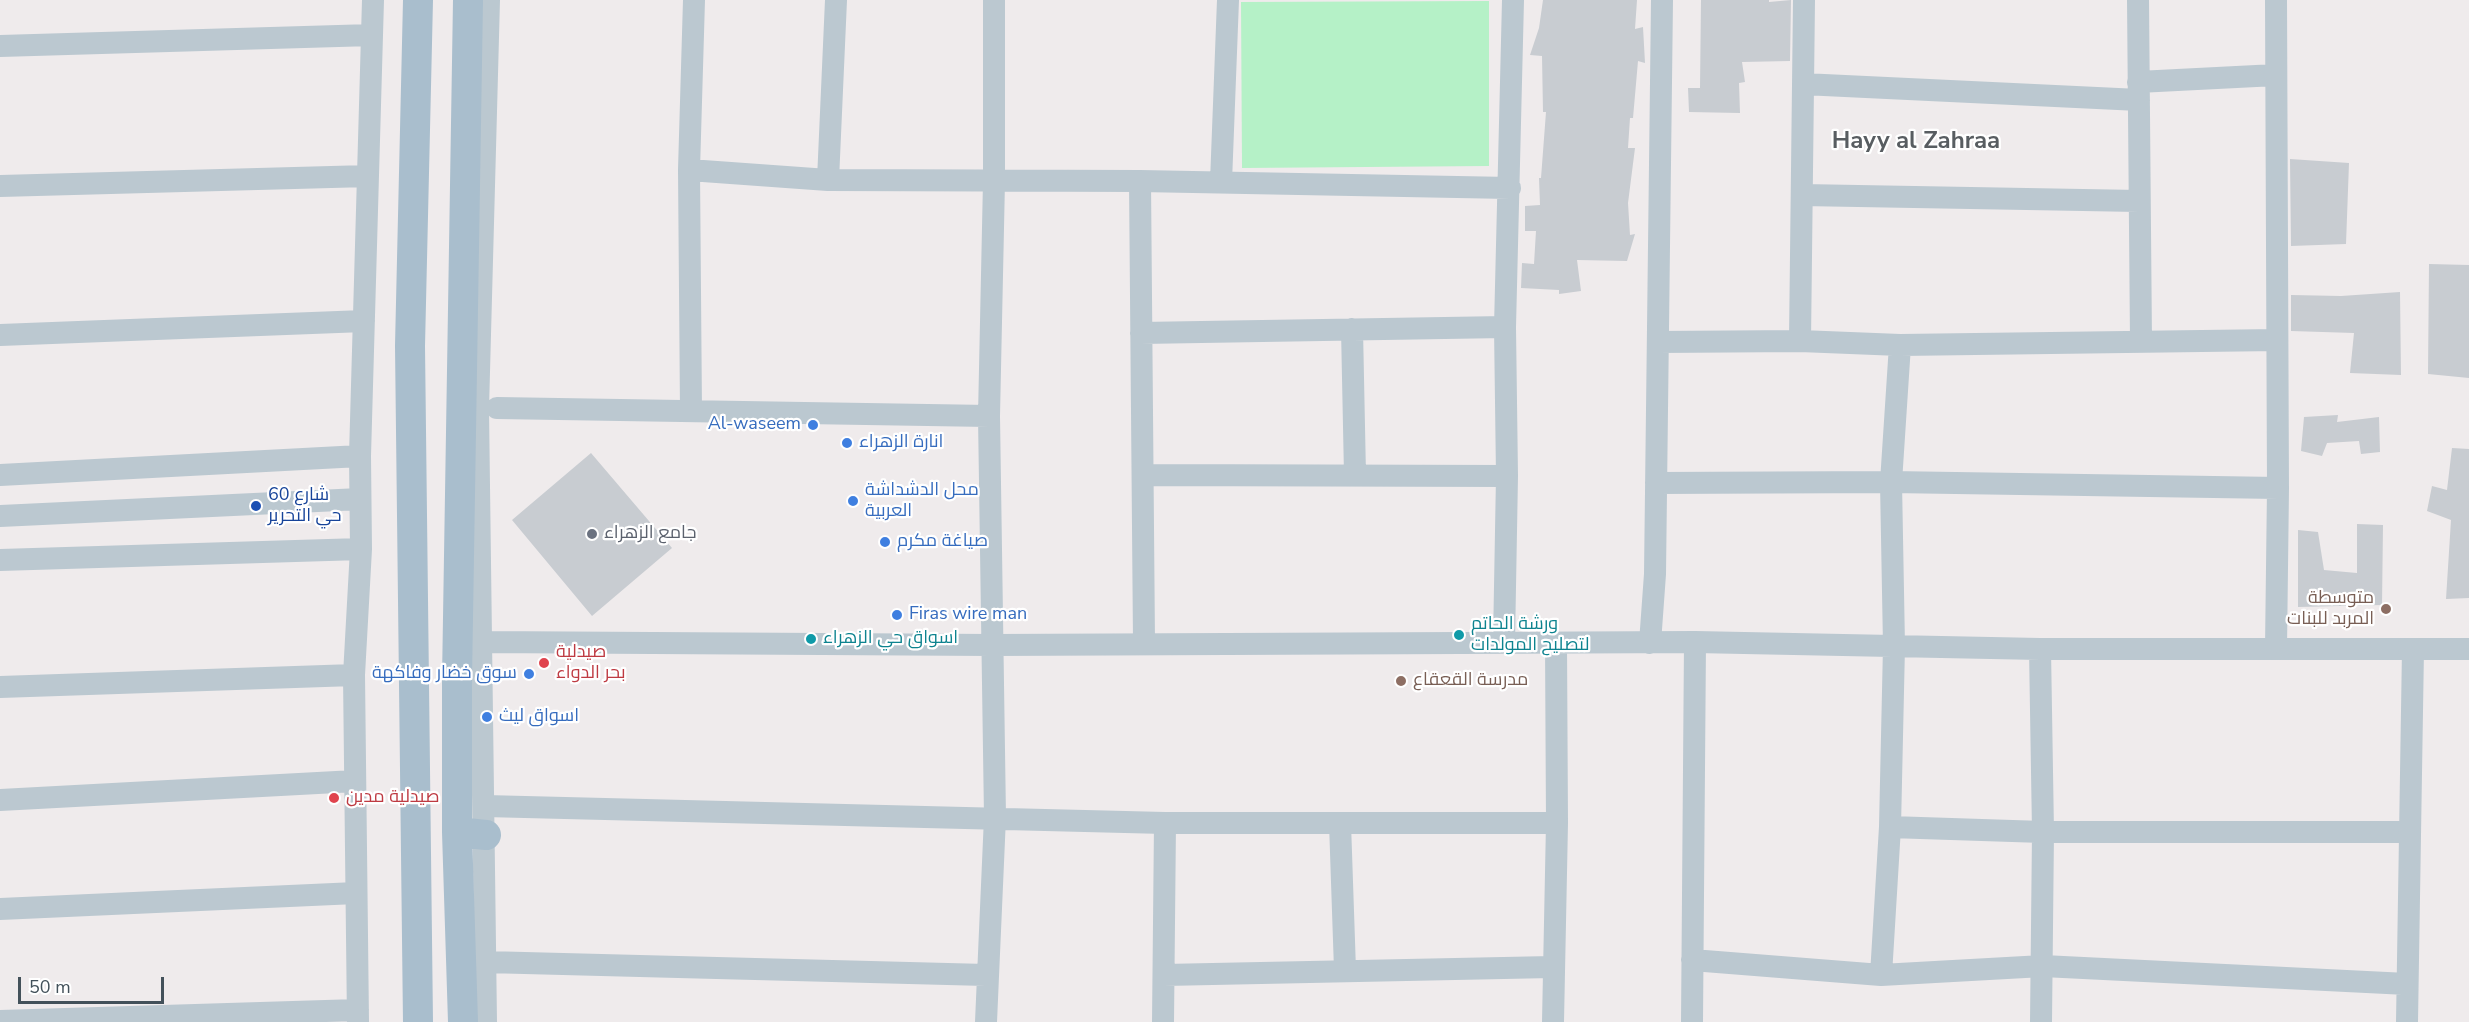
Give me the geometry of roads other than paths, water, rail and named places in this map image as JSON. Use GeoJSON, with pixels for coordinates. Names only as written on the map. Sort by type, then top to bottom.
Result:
{"type":"FeatureCollection","features":[{"type":"Feature","properties":{"kind":"main road"},"geometry":{"type":"LineString","coordinates":[[418,0],[410,358],[418,1022]]}},
{"type":"Feature","properties":{"kind":"main road"},"geometry":{"type":"LineString","coordinates":[[463,1022],[476,824],[476,113],[467,54],[468,0]]}},
{"type":"Feature","properties":{"kind":"main road"},"geometry":{"type":"LineString","coordinates":[[416,56],[467,54]]}},
{"type":"Feature","properties":{"kind":"street"},"geometry":{"type":"LineString","coordinates":[[0,1021],[358,1016],[354,675],[361,549],[360,456],[373,0]]}},
{"type":"Feature","properties":{"kind":"street"},"geometry":{"type":"LineString","coordinates":[[486,1022],[486,962],[476,824],[483,642],[478,409],[476,113],[489,0]]}},
{"type":"Feature","properties":{"kind":"street"},"geometry":{"type":"LineString","coordinates":[[691,411],[690,170],[694,0]]}},
{"type":"Feature","properties":{"kind":"street"},"geometry":{"type":"LineString","coordinates":[[828,180],[836,0]]}},
{"type":"Feature","properties":{"kind":"street"},"geometry":{"type":"LineString","coordinates":[[986,1022],[986,975],[994,817],[989,416],[994,181],[994,0]]}},
{"type":"Feature","properties":{"kind":"street"},"geometry":{"type":"LineString","coordinates":[[1221,182],[1228,0]]}},
{"type":"Feature","properties":{"kind":"street"},"geometry":{"type":"LineString","coordinates":[[1504,642],[1507,476],[1505,327],[1513,0]]}},
{"type":"Feature","properties":{"kind":"street"},"geometry":{"type":"LineString","coordinates":[[1650,643],[1655,574],[1662,0]]}},
{"type":"Feature","properties":{"kind":"street"},"geometry":{"type":"LineString","coordinates":[[1800,341],[1804,0]]}},
{"type":"Feature","properties":{"kind":"street"},"geometry":{"type":"LineString","coordinates":[[2138,0],[2141,340]]}},
{"type":"Feature","properties":{"kind":"street"},"geometry":{"type":"LineString","coordinates":[[2276,0],[2278,488],[2276,648]]}},
{"type":"Feature","properties":{"kind":"street"},"geometry":{"type":"LineString","coordinates":[[0,46],[372,35]]}},
{"type":"Feature","properties":{"kind":"street"},"geometry":{"type":"LineString","coordinates":[[1803,84],[2138,91],[2276,75]]}},
{"type":"Feature","properties":{"kind":"street"},"geometry":{"type":"LineString","coordinates":[[690,170],[828,180],[1140,181],[1510,188]]}},
{"type":"Feature","properties":{"kind":"street"},"geometry":{"type":"LineString","coordinates":[[0,186],[368,176]]}},
{"type":"Feature","properties":{"kind":"street"},"geometry":{"type":"LineString","coordinates":[[1140,181],[1144,642]]}},
{"type":"Feature","properties":{"kind":"street"},"geometry":{"type":"LineString","coordinates":[[1802,195],[2139,201]]}},
{"type":"Feature","properties":{"kind":"street"},"geometry":{"type":"LineString","coordinates":[[0,335],[364,321]]}},
{"type":"Feature","properties":{"kind":"street"},"geometry":{"type":"LineString","coordinates":[[1142,333],[1505,327]]}},
{"type":"Feature","properties":{"kind":"street"},"geometry":{"type":"LineString","coordinates":[[1352,329],[1355,475]]}},
{"type":"Feature","properties":{"kind":"street"},"geometry":{"type":"LineString","coordinates":[[1658,342],[1800,341],[1900,345],[2141,340],[2277,340]]}},
{"type":"Feature","properties":{"kind":"street"},"geometry":{"type":"LineString","coordinates":[[1881,975],[1890,826],[1894,646],[1891,482],[1900,345]]}},
{"type":"Feature","properties":{"kind":"street"},"geometry":{"type":"LineString","coordinates":[[497,408],[989,416]]}},
{"type":"Feature","properties":{"kind":"street"},"geometry":{"type":"LineString","coordinates":[[0,475],[360,456]]}},
{"type":"Feature","properties":{"kind":"street"},"geometry":{"type":"LineString","coordinates":[[1143,475],[1507,476]]}},
{"type":"Feature","properties":{"kind":"street"},"geometry":{"type":"LineString","coordinates":[[1656,483],[1891,482],[2278,488]]}},
{"type":"Feature","properties":{"kind":"street"},"geometry":{"type":"LineString","coordinates":[[0,516],[360,499]]}},
{"type":"Feature","properties":{"kind":"street"},"geometry":{"type":"LineString","coordinates":[[0,560],[361,549]]}},
{"type":"Feature","properties":{"kind":"street"},"geometry":{"type":"LineString","coordinates":[[483,642],[992,645],[1144,642],[1695,642],[2040,649],[2469,649]]}},
{"type":"Feature","properties":{"kind":"street"},"geometry":{"type":"LineString","coordinates":[[1692,1022],[1695,642]]}},
{"type":"Feature","properties":{"kind":"street"},"geometry":{"type":"LineString","coordinates":[[1552,1022],[1557,823],[1556,643]]}},
{"type":"Feature","properties":{"kind":"street"},"geometry":{"type":"LineString","coordinates":[[2040,649],[2043,832],[2041,1022]]}},
{"type":"Feature","properties":{"kind":"street"},"geometry":{"type":"LineString","coordinates":[[2407,1022],[2414,649]]}},
{"type":"Feature","properties":{"kind":"street"},"geometry":{"type":"LineString","coordinates":[[0,687],[354,675]]}},
{"type":"Feature","properties":{"kind":"street"},"geometry":{"type":"LineString","coordinates":[[0,800],[355,781]]}},
{"type":"Feature","properties":{"kind":"street"},"geometry":{"type":"LineString","coordinates":[[476,824],[994,817],[1165,823],[1557,823]]}},
{"type":"Feature","properties":{"kind":"street"},"geometry":{"type":"LineString","coordinates":[[1163,1022],[1165,823]]}},
{"type":"Feature","properties":{"kind":"street"},"geometry":{"type":"LineString","coordinates":[[1340,823],[1345,970]]}},
{"type":"Feature","properties":{"kind":"street"},"geometry":{"type":"LineString","coordinates":[[1890,826],[2043,832],[2410,832]]}},
{"type":"Feature","properties":{"kind":"street"},"geometry":{"type":"LineString","coordinates":[[0,909],[356,893]]}},
{"type":"Feature","properties":{"kind":"street"},"geometry":{"type":"LineString","coordinates":[[1692,960],[1881,975],[2043,966],[2407,984]]}},
{"type":"Feature","properties":{"kind":"street"},"geometry":{"type":"LineString","coordinates":[[486,962],[986,975]]}},
{"type":"Feature","properties":{"kind":"street"},"geometry":{"type":"LineString","coordinates":[[1164,975],[1552,967]]}},
{"type":"Feature","properties":{"kind":"place","name":"Al-waseem"},"geometry":{"type":"Point","coordinates":[813,425]}},
{"type":"Feature","properties":{"kind":"place","name":"انارة الزهراء"},"geometry":{"type":"Point","coordinates":[847,443]}},
{"type":"Feature","properties":{"kind":"place","name":"محل الدشداشة العربية"},"geometry":{"type":"Point","coordinates":[853,501]}},
{"type":"Feature","properties":{"kind":"place","name":"شارع 60 حي التحرير"},"geometry":{"type":"Point","coordinates":[256,506]}},
{"type":"Feature","properties":{"kind":"place","name":"جامع الزهراء"},"geometry":{"type":"Point","coordinates":[592,534]}},
{"type":"Feature","properties":{"kind":"place","name":"صياغة مكرم"},"geometry":{"type":"Point","coordinates":[885,542]}},
{"type":"Feature","properties":{"kind":"place","name":"متوسطة المربد للبنات"},"geometry":{"type":"Point","coordinates":[2386,609]}},
{"type":"Feature","properties":{"kind":"place","name":"Firas wire man"},"geometry":{"type":"Point","coordinates":[897,615]}},
{"type":"Feature","properties":{"kind":"place","name":"ورشة الحاتم لتصليح المولدات"},"geometry":{"type":"Point","coordinates":[1459,635]}},
{"type":"Feature","properties":{"kind":"place","name":"اسواق حي الزهراء"},"geometry":{"type":"Point","coordinates":[811,639]}},
{"type":"Feature","properties":{"kind":"place","name":"صيدلية بحر الدواء"},"geometry":{"type":"Point","coordinates":[544,663]}},
{"type":"Feature","properties":{"kind":"place","name":"سوق خضار وفاكهة"},"geometry":{"type":"Point","coordinates":[529,674]}},
{"type":"Feature","properties":{"kind":"place","name":"مدرسة القعقاع"},"geometry":{"type":"Point","coordinates":[1401,681]}},
{"type":"Feature","properties":{"kind":"place","name":"اسواق ليث"},"geometry":{"type":"Point","coordinates":[487,717]}},
{"type":"Feature","properties":{"kind":"place","name":"صيدلية مدين"},"geometry":{"type":"Point","coordinates":[334,798]}},
{"type":"Feature","properties":{"kind":"district","name":"Hayy al Zahraa"},"geometry":{"type":"Point","coordinates":[1916,142]}}]}
